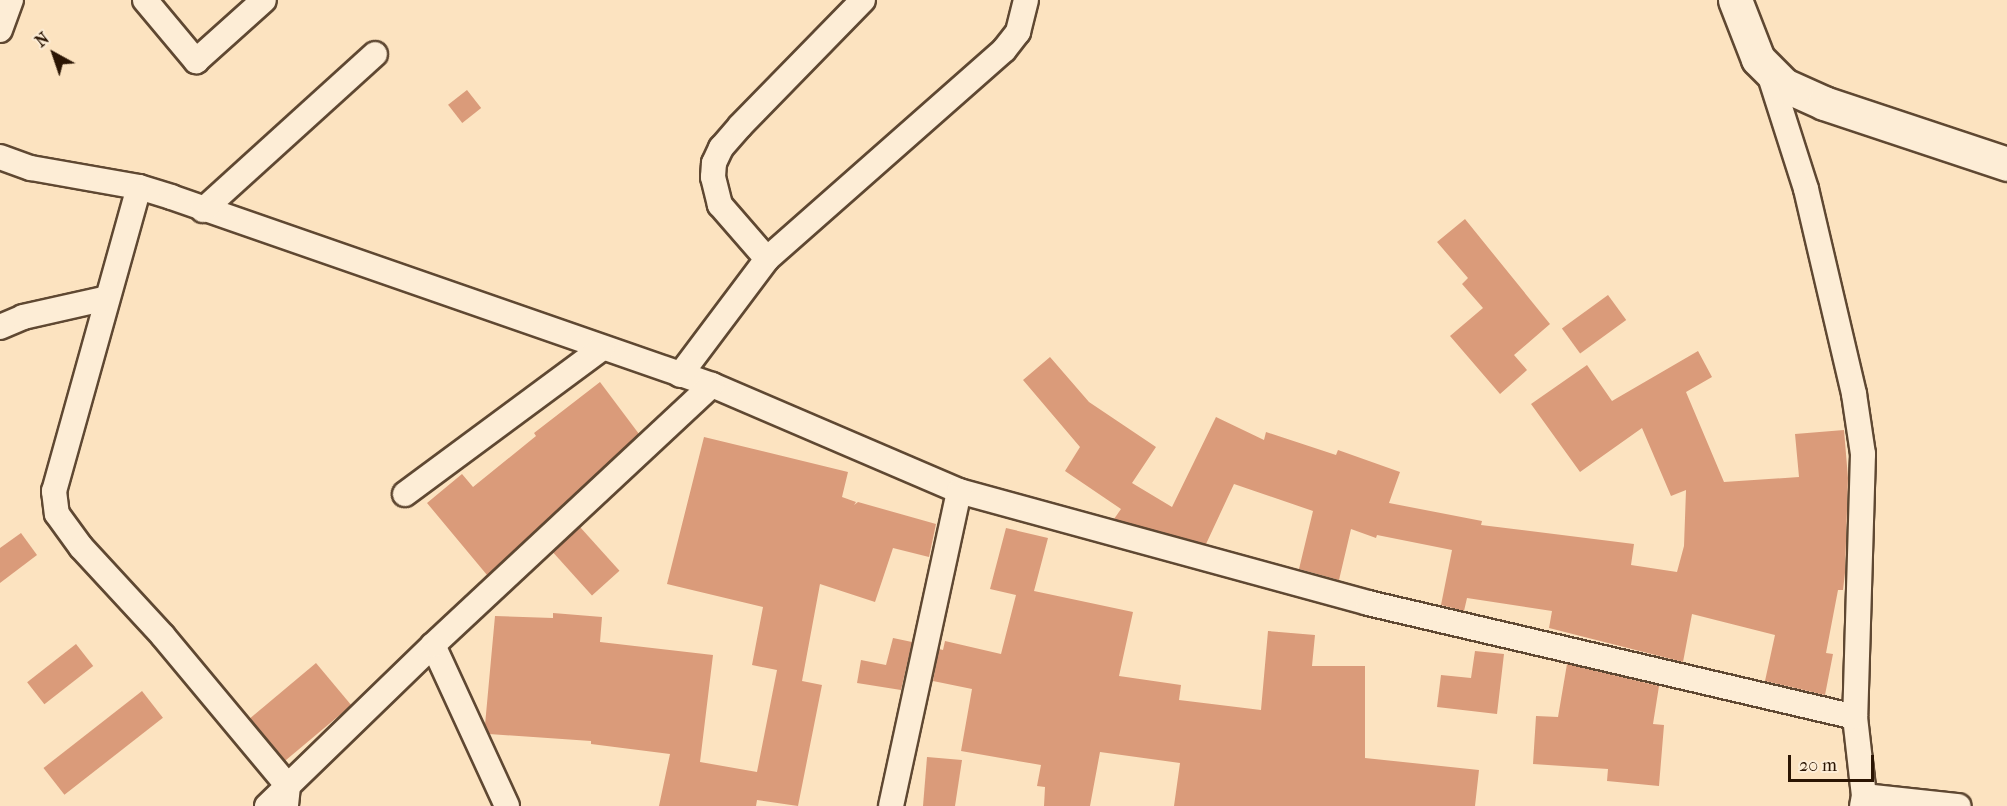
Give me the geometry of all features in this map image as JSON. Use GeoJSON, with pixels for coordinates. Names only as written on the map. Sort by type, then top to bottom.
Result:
{"type":"FeatureCollection","features":[{"type":"Feature","properties":{"kind":"street"},"geometry":{"type":"LineString","coordinates":[[0,30],[11,0]]}},
{"type":"Feature","properties":{"kind":"street"},"geometry":{"type":"LineString","coordinates":[[145,0],[196,61],[264,0]]}},
{"type":"Feature","properties":{"kind":"street"},"geometry":{"type":"LineString","coordinates":[[767,259],[720,206],[714,185],[714,163],[721,148],[740,126],[863,0]]}},
{"type":"Feature","properties":{"kind":"street"},"geometry":{"type":"LineString","coordinates":[[680,375],[767,259],[1004,50],[1018,32],[1026,0]]}},
{"type":"Feature","properties":{"kind":"street"},"geometry":{"type":"LineString","coordinates":[[1735,0],[1746,34],[1769,72],[1806,189],[1859,423],[1863,454],[1855,717],[1863,801],[1958,806]]}},
{"type":"Feature","properties":{"kind":"street"},"geometry":{"type":"LineString","coordinates":[[203,210],[375,54]]}},
{"type":"Feature","properties":{"kind":"street"},"geometry":{"type":"LineString","coordinates":[[1769,72],[1784,85],[1824,103],[2007,164]]}},
{"type":"Feature","properties":{"kind":"street"},"geometry":{"type":"LineString","coordinates":[[0,157],[31,168],[140,187],[712,385],[959,491],[1368,603],[1855,717]]}},
{"type":"Feature","properties":{"kind":"street"},"geometry":{"type":"LineString","coordinates":[[140,187],[54,491],[57,514],[81,547],[163,636],[287,796]]}},
{"type":"Feature","properties":{"kind":"street"},"geometry":{"type":"LineString","coordinates":[[0,327],[23,317],[108,298]]}},
{"type":"Feature","properties":{"kind":"street"},"geometry":{"type":"LineString","coordinates":[[405,494],[602,348]]}},
{"type":"Feature","properties":{"kind":"street"},"geometry":{"type":"LineString","coordinates":[[267,806],[287,796],[433,645],[712,385]]}},
{"type":"Feature","properties":{"kind":"street"},"geometry":{"type":"LineString","coordinates":[[891,806],[959,491]]}},
{"type":"Feature","properties":{"kind":"street"},"geometry":{"type":"LineString","coordinates":[[433,645],[507,806]]}},
{"type":"Feature","properties":{"kind":"building"},"geometry":{"type":"Polygon","coordinates":[[[467,90],[481,108],[462,123],[448,105],[467,90]]]}},
{"type":"Feature","properties":{"kind":"building"},"geometry":{"type":"Polygon","coordinates":[[[1465,219],[1550,324],[1514,355],[1527,370],[1500,394],[1450,336],[1483,308],[1462,284],[1468,278],[1437,242],[1465,219]]]}},
{"type":"Feature","properties":{"kind":"building"},"geometry":{"type":"Polygon","coordinates":[[[1608,295],[1626,320],[1580,354],[1562,329],[1608,295]]]}},
{"type":"Feature","properties":{"kind":"building"},"geometry":{"type":"Polygon","coordinates":[[[1698,351],[1712,377],[1686,392],[1724,482],[1799,477],[1795,434],[1844,430],[1848,478],[1845,573],[1843,590],[1838,590],[1826,653],[1833,654],[1825,695],[1765,681],[1775,635],[1692,614],[1683,662],[1549,628],[1552,611],[1467,598],[1464,611],[1441,605],[1452,550],[1377,535],[1376,538],[1351,529],[1339,580],[1299,569],[1313,511],[1234,484],[1206,544],[1114,519],[1121,509],[1065,471],[1080,447],[1023,380],[1050,357],[1089,402],[1156,447],[1132,483],[1172,507],[1216,417],[1264,440],[1266,432],[1336,455],[1338,450],[1400,472],[1389,503],[1482,521],[1481,525],[1634,544],[1631,565],[1677,572],[1684,546],[1686,490],[1671,496],[1642,428],[1580,472],[1531,404],[1587,365],[1612,401],[1698,351]]]}},
{"type":"Feature","properties":{"kind":"building"},"geometry":{"type":"Polygon","coordinates":[[[600,382],[639,434],[487,575],[427,503],[462,474],[473,487],[536,436],[534,433],[600,382]]]}},
{"type":"Feature","properties":{"kind":"building"},"geometry":{"type":"Polygon","coordinates":[[[704,437],[848,472],[842,497],[856,502],[854,505],[858,502],[936,524],[929,557],[893,548],[875,602],[820,584],[802,681],[822,685],[798,806],[757,800],[756,806],[659,806],[670,754],[591,744],[591,741],[489,734],[485,725],[495,616],[553,618],[553,613],[602,617],[600,642],[713,655],[700,762],[757,772],[777,670],[752,665],[763,607],[667,584],[704,437]]]}},
{"type":"Feature","properties":{"kind":"building"},"geometry":{"type":"Polygon","coordinates":[[[580,527],[619,571],[592,596],[553,552],[580,527]]]}},
{"type":"Feature","properties":{"kind":"building"},"geometry":{"type":"Polygon","coordinates":[[[1006,528],[1048,538],[1034,591],[1133,612],[1119,676],[1181,685],[1179,700],[1261,710],[1268,631],[1315,635],[1312,666],[1365,666],[1365,758],[1479,770],[1475,806],[1174,806],[1180,763],[1100,752],[1090,806],[1044,806],[1045,787],[1037,786],[1041,765],[961,751],[972,689],[933,681],[939,649],[943,650],[945,641],[1001,654],[1016,595],[990,589],[1006,528]]]}},
{"type":"Feature","properties":{"kind":"building"},"geometry":{"type":"Polygon","coordinates":[[[21,533],[37,555],[0,583],[0,548],[21,533]]]}},
{"type":"Feature","properties":{"kind":"building"},"geometry":{"type":"Polygon","coordinates":[[[893,638],[912,642],[901,690],[857,683],[861,660],[886,665],[893,638]]]}},
{"type":"Feature","properties":{"kind":"building"},"geometry":{"type":"Polygon","coordinates":[[[76,644],[93,666],[44,704],[27,682],[76,644]]]}},
{"type":"Feature","properties":{"kind":"building"},"geometry":{"type":"Polygon","coordinates":[[[1475,651],[1504,654],[1497,714],[1437,707],[1441,675],[1471,678],[1475,651]]]}},
{"type":"Feature","properties":{"kind":"building"},"geometry":{"type":"Polygon","coordinates":[[[316,663],[351,705],[285,760],[250,718],[316,663]]]}},
{"type":"Feature","properties":{"kind":"building"},"geometry":{"type":"Polygon","coordinates":[[[1567,664],[1659,686],[1653,724],[1664,725],[1659,786],[1607,781],[1608,769],[1533,764],[1536,716],[1558,717],[1567,664]]]}},
{"type":"Feature","properties":{"kind":"building"},"geometry":{"type":"Polygon","coordinates":[[[142,691],[163,718],[64,795],[43,768],[142,691]]]}},
{"type":"Feature","properties":{"kind":"building"},"geometry":{"type":"Polygon","coordinates":[[[927,757],[962,760],[955,806],[923,806],[927,757]]]}}]}
